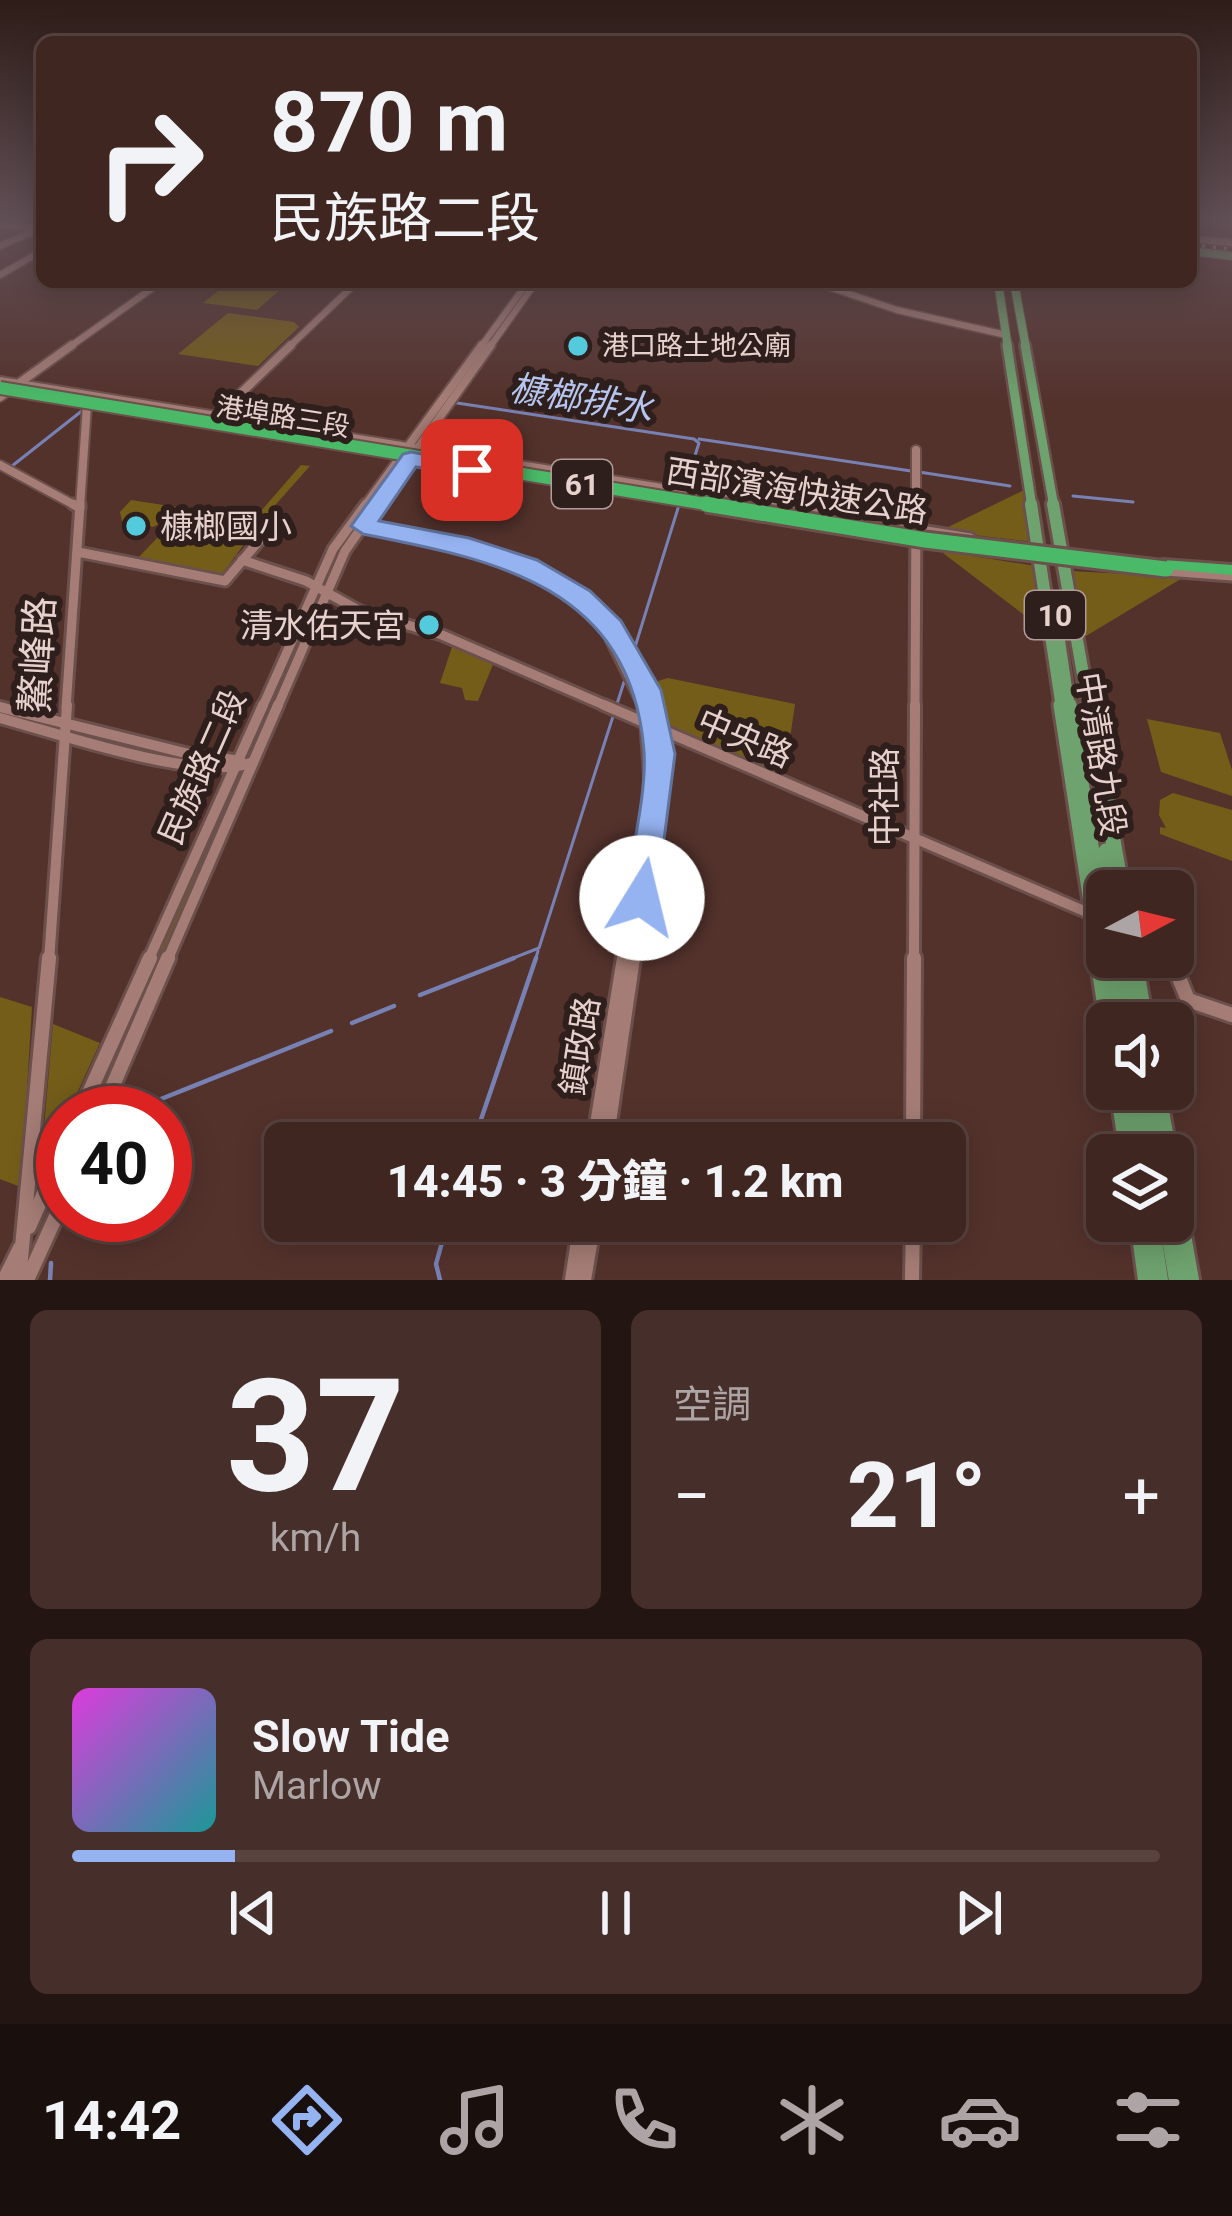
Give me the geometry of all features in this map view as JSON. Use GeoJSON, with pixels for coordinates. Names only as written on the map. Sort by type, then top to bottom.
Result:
{"type":"FeatureCollection","features":[{"type":"Feature","properties":{"kind":"highway","name":"西部濱海快速公路"},"geometry":{"type":"LineString","coordinates":[[1,389],[925,540],[1232,572]]}},
{"type":"Feature","properties":{"kind":"highway","name":"西部濱海快速公路"},"geometry":{"type":"LineString","coordinates":[[1,389],[988,545],[1232,572]]}},
{"type":"Feature","properties":{"kind":"highway"},"geometry":{"type":"LineString","coordinates":[[518,473],[914,539]]}},
{"type":"Feature","properties":{"kind":"highway"},"geometry":{"type":"LineString","coordinates":[[631,488],[645,486],[885,525]]}},
{"type":"Feature","properties":{"kind":"main road","name":"中清路九段"},"geometry":{"type":"LineString","coordinates":[[1006,288],[1006,334],[1113,870]]}},
{"type":"Feature","properties":{"kind":"main road","name":"中清路九段"},"geometry":{"type":"LineString","coordinates":[[1007,288],[1094,870]]}},
{"type":"Feature","properties":{"kind":"main road"},"geometry":{"type":"LineString","coordinates":[[1142,1242],[1148,1280]]}},
{"type":"Feature","properties":{"kind":"main road"},"geometry":{"type":"LineString","coordinates":[[1153,1242],[1159,1280]]}},
{"type":"Feature","properties":{"kind":"main road"},"geometry":{"type":"LineString","coordinates":[[1172,1242],[1178,1280]]}},
{"type":"Feature","properties":{"kind":"main road"},"geometry":{"type":"LineString","coordinates":[[1183,1242],[1190,1280]]}},
{"type":"Feature","properties":{"kind":"street"},"geometry":{"type":"LineString","coordinates":[[1,389],[19,384],[155,288]]}},
{"type":"Feature","properties":{"kind":"street"},"geometry":{"type":"LineString","coordinates":[[209,420],[348,288]]}},
{"type":"Feature","properties":{"kind":"street"},"geometry":{"type":"LineString","coordinates":[[410,453],[421,430],[528,288]]}},
{"type":"Feature","properties":{"kind":"street"},"geometry":{"type":"LineString","coordinates":[[410,453],[528,288]]}},
{"type":"Feature","properties":{"kind":"street"},"geometry":{"type":"LineString","coordinates":[[836,288],[898,309],[1006,334]]}},
{"type":"Feature","properties":{"kind":"street","name":"港埠路三段"},"geometry":{"type":"LineString","coordinates":[[19,384],[410,453],[479,459],[914,539],[1050,555]]}},
{"type":"Feature","properties":{"kind":"street","name":"港埠路三段"},"geometry":{"type":"LineString","coordinates":[[1,389],[87,405],[380,443],[472,470],[682,498],[914,539],[1050,555]]}},
{"type":"Feature","properties":{"kind":"street"},"geometry":{"type":"LineString","coordinates":[[87,405],[97,397]]}},
{"type":"Feature","properties":{"kind":"street","name":"鰲峰路"},"geometry":{"type":"LineString","coordinates":[[23,1280],[22,1243],[40,1095],[87,405]]}},
{"type":"Feature","properties":{"kind":"street"},"geometry":{"type":"LineString","coordinates":[[380,443],[404,440],[421,430]]}},
{"type":"Feature","properties":{"kind":"street","name":"中社路"},"geometry":{"type":"LineString","coordinates":[[913,1122],[916,450]]}},
{"type":"Feature","properties":{"kind":"street","name":"民族路二段"},"geometry":{"type":"LineString","coordinates":[[92,1086],[235,766],[322,589],[358,526],[410,453]]}},
{"type":"Feature","properties":{"kind":"street"},"geometry":{"type":"LineString","coordinates":[[5,467],[80,508]]}},
{"type":"Feature","properties":{"kind":"street","name":"港埠路三段"},"geometry":{"type":"LineString","coordinates":[[885,525],[914,539]]}},
{"type":"Feature","properties":{"kind":"street","name":"鎮政路"},"geometry":{"type":"LineString","coordinates":[[358,526],[500,555],[562,584],[595,610],[629,652],[647,690],[658,790],[609,1122]]}},
{"type":"Feature","properties":{"kind":"street"},"geometry":{"type":"LineString","coordinates":[[78,551],[226,581],[270,528]]}},
{"type":"Feature","properties":{"kind":"street"},"geometry":{"type":"LineString","coordinates":[[1050,555],[1232,572]]}},
{"type":"Feature","properties":{"kind":"street","name":"中央路"},"geometry":{"type":"LineString","coordinates":[[242,560],[322,589],[351,608],[442,635],[1086,912]]}},
{"type":"Feature","properties":{"kind":"street","name":"民族路二段"},"geometry":{"type":"LineString","coordinates":[[113,1086],[322,589]]}},
{"type":"Feature","properties":{"kind":"street"},"geometry":{"type":"LineString","coordinates":[[0,707],[66,729]]}},
{"type":"Feature","properties":{"kind":"street"},"geometry":{"type":"LineString","coordinates":[[0,718],[235,766],[253,762]]}},
{"type":"Feature","properties":{"kind":"street","name":"鎮政路"},"geometry":{"type":"LineString","coordinates":[[597,1122],[651,788],[653,728]]}},
{"type":"Feature","properties":{"kind":"street"},"geometry":{"type":"LineString","coordinates":[[1175,978],[1178,992],[1188,1004],[1232,1015]]}},
{"type":"Feature","properties":{"kind":"street"},"geometry":{"type":"LineString","coordinates":[[4,1280],[36,1211]]}},
{"type":"Feature","properties":{"kind":"street"},"geometry":{"type":"LineString","coordinates":[[23,1280],[42,1242]]}},
{"type":"Feature","properties":{"kind":"street"},"geometry":{"type":"LineString","coordinates":[[572,1280],[578,1242]]}},
{"type":"Feature","properties":{"kind":"street"},"geometry":{"type":"LineString","coordinates":[[584,1280],[590,1242]]}},
{"type":"Feature","properties":{"kind":"street"},"geometry":{"type":"LineString","coordinates":[[912,1280],[913,1242]]}},
{"type":"Feature","properties":{"kind":"shaded area"},"geometry":{"type":"Polygon","coordinates":[[[222,288],[282,288],[257,310],[203,303],[222,288]]]}},
{"type":"Feature","properties":{"kind":"shaded area"},"geometry":{"type":"Polygon","coordinates":[[[228,313],[294,322],[299,327],[258,366],[178,354],[228,313]]]}},
{"type":"Feature","properties":{"kind":"shaded area"},"geometry":{"type":"Polygon","coordinates":[[[301,465],[310,466],[220,577],[136,560],[180,514],[153,527],[122,521],[120,512],[131,500],[254,519],[301,465]]]}},
{"type":"Feature","properties":{"kind":"shaded area"},"geometry":{"type":"Polygon","coordinates":[[[1026,489],[1034,542],[940,531],[1026,489]]]}},
{"type":"Feature","properties":{"kind":"shaded area"},"geometry":{"type":"Polygon","coordinates":[[[943,553],[1036,566],[1044,630],[943,553]]]}},
{"type":"Feature","properties":{"kind":"shaded area"},"geometry":{"type":"Polygon","coordinates":[[[1070,571],[1184,577],[1081,639],[1070,571]]]}},
{"type":"Feature","properties":{"kind":"shaded area"},"geometry":{"type":"Polygon","coordinates":[[[453,644],[494,662],[478,701],[465,700],[462,688],[440,683],[453,644]]]}},
{"type":"Feature","properties":{"kind":"shaded area"},"geometry":{"type":"Polygon","coordinates":[[[668,678],[795,704],[784,779],[663,727],[651,683],[668,678]]]}},
{"type":"Feature","properties":{"kind":"shaded area"},"geometry":{"type":"Polygon","coordinates":[[[1147,719],[1220,733],[1232,770],[1232,796],[1161,772],[1147,719]]]}},
{"type":"Feature","properties":{"kind":"shaded area"},"geometry":{"type":"Polygon","coordinates":[[[235,786],[106,1086],[97,1086],[230,788],[235,786]]]}},
{"type":"Feature","properties":{"kind":"shaded area"},"geometry":{"type":"Polygon","coordinates":[[[1173,793],[1232,810],[1232,861],[1160,834],[1160,827],[1166,828],[1159,815],[1160,800],[1173,793]]]}},
{"type":"Feature","properties":{"kind":"shaded area"},"geometry":{"type":"Polygon","coordinates":[[[0,997],[32,1007],[21,1187],[0,1179],[0,997]]]}},
{"type":"Feature","properties":{"kind":"shaded area"},"geometry":{"type":"Polygon","coordinates":[[[53,1024],[100,1043],[80,1086],[48,1086],[53,1024]]]}},
{"type":"Feature","properties":{"kind":"waterway","name":"槺榔排水"},"geometry":{"type":"LineString","coordinates":[[457,403],[694,439],[699,443],[684,490]]}},
{"type":"Feature","properties":{"kind":"waterway"},"geometry":{"type":"LineString","coordinates":[[12,466],[83,410]]}},
{"type":"Feature","properties":{"kind":"waterway"},"geometry":{"type":"LineString","coordinates":[[699,439],[911,471]]}},
{"type":"Feature","properties":{"kind":"waterway"},"geometry":{"type":"LineString","coordinates":[[919,472],[1010,486]]}},
{"type":"Feature","properties":{"kind":"waterway"},"geometry":{"type":"LineString","coordinates":[[1073,496],[1133,502]]}},
{"type":"Feature","properties":{"kind":"waterway","name":"槺榔排水"},"geometry":{"type":"LineString","coordinates":[[635,647],[679,505]]}},
{"type":"Feature","properties":{"kind":"waterway","name":"槺榔排水"},"geometry":{"type":"LineString","coordinates":[[506,961],[539,948],[624,682]]}},
{"type":"Feature","properties":{"kind":"waterway"},"geometry":{"type":"LineString","coordinates":[[535,960],[538,951]]}},
{"type":"Feature","properties":{"kind":"waterway","name":"槺榔排水"},"geometry":{"type":"LineString","coordinates":[[420,995],[514,958]]}},
{"type":"Feature","properties":{"kind":"waterway"},"geometry":{"type":"LineString","coordinates":[[480,1122],[535,960]]}},
{"type":"Feature","properties":{"kind":"waterway","name":"槺榔排水"},"geometry":{"type":"LineString","coordinates":[[352,1023],[394,1006]]}},
{"type":"Feature","properties":{"kind":"waterway","name":"槺榔排水"},"geometry":{"type":"LineString","coordinates":[[192,1087],[331,1031]]}},
{"type":"Feature","properties":{"kind":"waterway"},"geometry":{"type":"LineString","coordinates":[[440,1280],[436,1264],[442,1242]]}},
{"type":"Feature","properties":{"kind":"waterway","name":"槺榔排水"},"geometry":{"type":"LineString","coordinates":[[50,1280],[51,1263]]}},
{"type":"Feature","properties":{"kind":"place","name":"港口路土地公廟"},"geometry":{"type":"Point","coordinates":[578,346]}},
{"type":"Feature","properties":{"kind":"place","name":"槺榔國小"},"geometry":{"type":"Point","coordinates":[136,526]}},
{"type":"Feature","properties":{"kind":"place","name":"清水佑天宮"},"geometry":{"type":"Point","coordinates":[429,625]}},
{"type":"Feature","properties":{"kind":"route"},"geometry":{"type":"LineString","coordinates":[[472,470],[411,459],[363,526],[469,546],[529,566],[595,610],[629,652],[652,705],[660,754],[642,898]]}}]}
